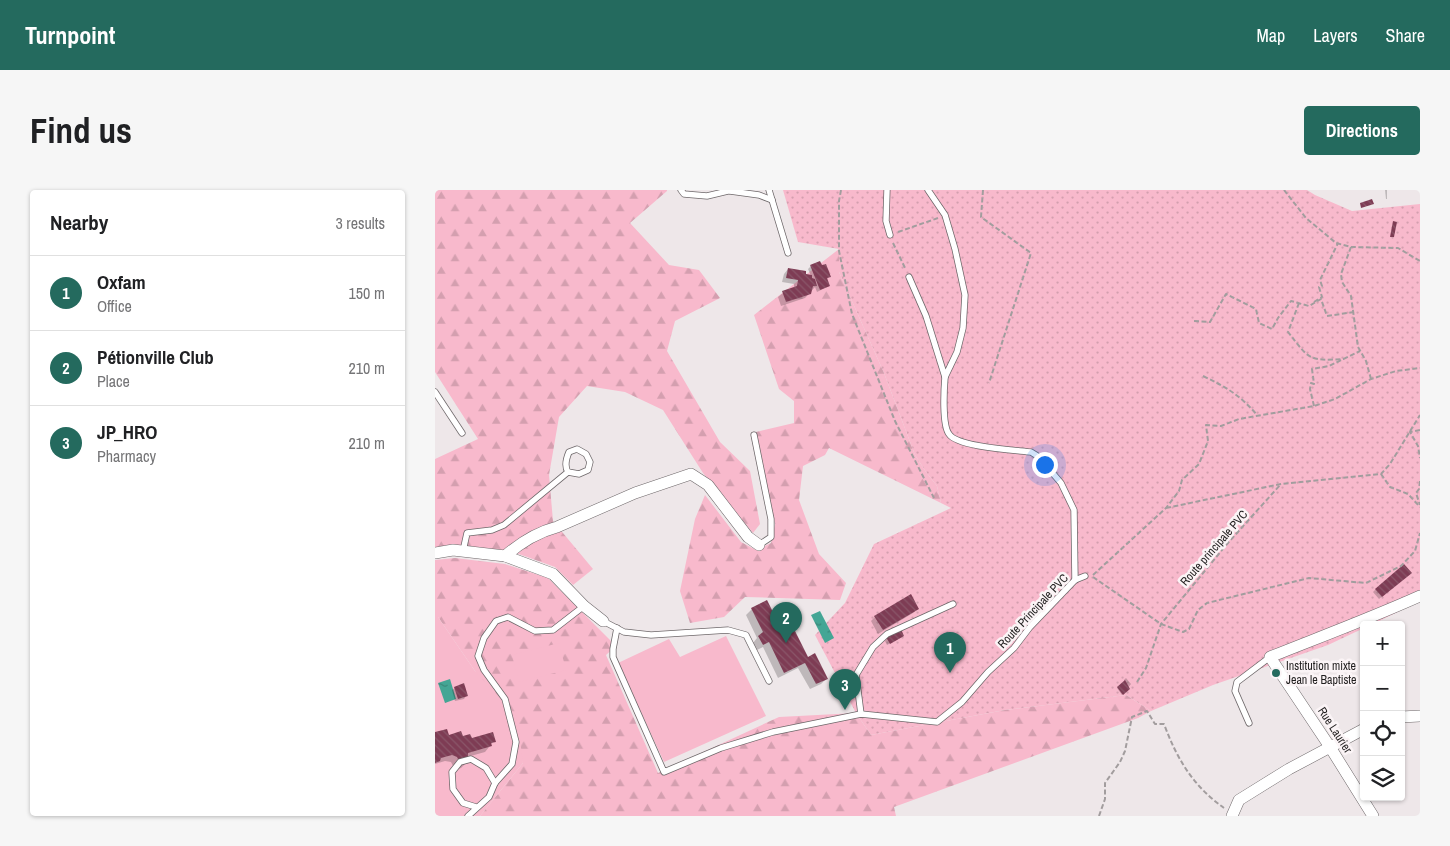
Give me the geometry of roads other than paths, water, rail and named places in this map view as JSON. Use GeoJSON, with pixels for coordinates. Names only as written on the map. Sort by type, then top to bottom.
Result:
{"type":"FeatureCollection","features":[{"type":"Feature","properties":{"kind":"street"},"geometry":{"type":"LineString","coordinates":[[505,556],[544,530],[557,527],[635,493],[691,474],[708,486],[748,537],[759,545]]}},
{"type":"Feature","properties":{"kind":"street"},"geometry":{"type":"LineString","coordinates":[[435,553],[453,550],[505,556],[553,574],[584,606],[603,621]]}},
{"type":"Feature","properties":{"kind":"street"},"geometry":{"type":"LineString","coordinates":[[1270,657],[1376,616],[1420,596]]}},
{"type":"Feature","properties":{"kind":"street","name":"Rue Laurier"},"geometry":{"type":"LineString","coordinates":[[1270,657],[1373,816]]}},
{"type":"Feature","properties":{"kind":"street"},"geometry":{"type":"LineString","coordinates":[[1405,717],[1420,716]]}},
{"type":"Feature","properties":{"kind":"street"},"geometry":{"type":"LineString","coordinates":[[1232,815],[1239,800],[1289,769],[1360,732]]}},
{"type":"Feature","properties":{"kind":"lane"},"geometry":{"type":"LineString","coordinates":[[681,190],[684,194],[707,196],[731,191],[759,195],[772,200]]}},
{"type":"Feature","properties":{"kind":"lane"},"geometry":{"type":"LineString","coordinates":[[769,190],[788,253]]}},
{"type":"Feature","properties":{"kind":"lane"},"geometry":{"type":"LineString","coordinates":[[887,190],[886,221],[890,235]]}},
{"type":"Feature","properties":{"kind":"lane"},"geometry":{"type":"LineString","coordinates":[[928,190],[945,215],[965,295],[963,328],[957,352],[945,377],[947,433],[954,440],[967,444],[1031,452],[1039,457],[1061,483],[1074,510],[1075,580]]}},
{"type":"Feature","properties":{"kind":"lane"},"geometry":{"type":"LineString","coordinates":[[909,277],[926,316],[945,377]]}},
{"type":"Feature","properties":{"kind":"lane"},"geometry":{"type":"LineString","coordinates":[[435,392],[462,434]]}},
{"type":"Feature","properties":{"kind":"lane"},"geometry":{"type":"LineString","coordinates":[[753,435],[771,519],[771,537],[759,545]]}},
{"type":"Feature","properties":{"kind":"lane"},"geometry":{"type":"LineString","coordinates":[[577,449],[586,454],[589,462],[587,470],[574,475],[568,472],[566,461],[569,452],[577,449]]}},
{"type":"Feature","properties":{"kind":"lane"},"geometry":{"type":"LineString","coordinates":[[463,551],[467,532],[492,530],[504,525],[568,472]]}},
{"type":"Feature","properties":{"kind":"lane","name":"Route Principale PVC"},"geometry":{"type":"LineString","coordinates":[[617,628],[613,657],[664,772],[721,748],[773,732],[861,714],[937,722],[962,702],[1075,580],[1085,576]]}},
{"type":"Feature","properties":{"kind":"lane"},"geometry":{"type":"LineString","coordinates":[[861,714],[856,675],[878,640],[887,634],[953,604]]}},
{"type":"Feature","properties":{"kind":"lane"},"geometry":{"type":"LineString","coordinates":[[468,816],[489,797],[495,783],[512,764],[516,742],[505,699],[484,670],[478,656],[485,638],[496,621],[508,617],[535,630],[553,630],[584,606]]}},
{"type":"Feature","properties":{"kind":"lane"},"geometry":{"type":"LineString","coordinates":[[603,621],[624,632],[651,635],[728,630],[746,635],[769,681]]}},
{"type":"Feature","properties":{"kind":"lane"},"geometry":{"type":"LineString","coordinates":[[1249,723],[1235,691],[1237,682],[1270,657]]}},
{"type":"Feature","properties":{"kind":"lane"},"geometry":{"type":"LineString","coordinates":[[476,807],[463,803],[453,789],[452,772],[458,763],[471,759],[487,768],[495,783]]}},
{"type":"Feature","properties":{"kind":"water"},"geometry":{"type":"Polygon","coordinates":[[[820,611],[834,638],[825,643],[811,615],[820,611]]]}},
{"type":"Feature","properties":{"kind":"water"},"geometry":{"type":"Polygon","coordinates":[[[450,679],[456,699],[445,703],[438,683],[450,679]]]}},
{"type":"Feature","properties":{"kind":"place","name":"Pétionville Club"},"geometry":{"type":"Point","coordinates":[786,643]}},
{"type":"Feature","properties":{"kind":"place","name":"Oxfam"},"geometry":{"type":"Point","coordinates":[950,673]}},
{"type":"Feature","properties":{"kind":"place","name":"Institution mixte Jean le Baptiste"},"geometry":{"type":"Point","coordinates":[1276,673]}},
{"type":"Feature","properties":{"kind":"place","name":"JP_HRO"},"geometry":{"type":"Point","coordinates":[845,710]}}]}
